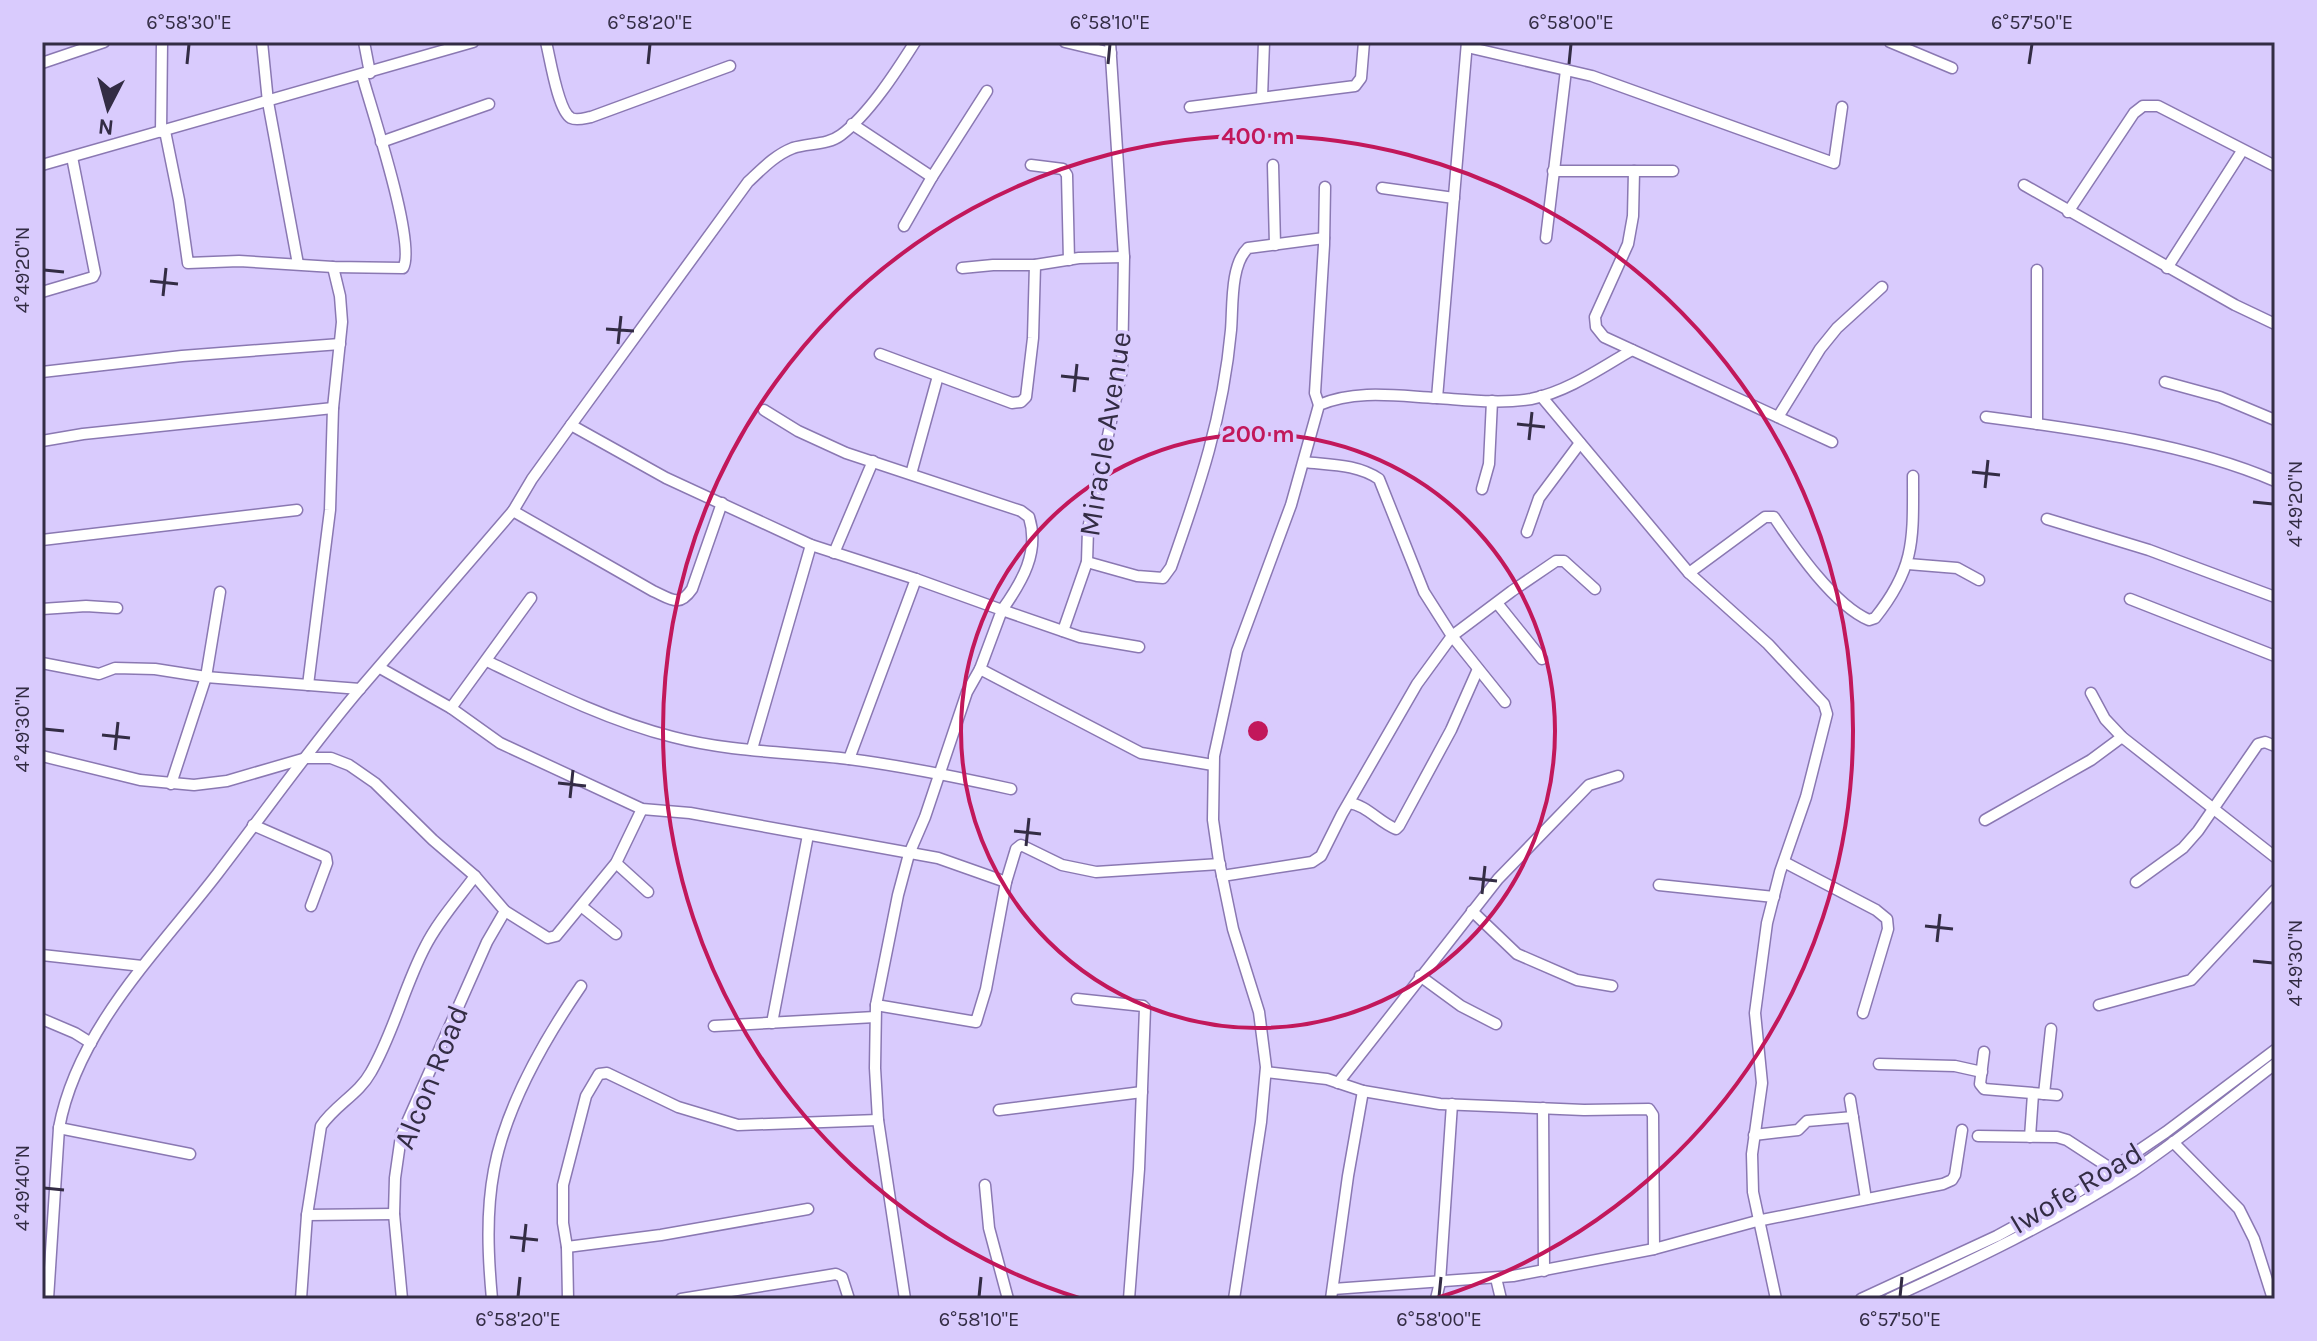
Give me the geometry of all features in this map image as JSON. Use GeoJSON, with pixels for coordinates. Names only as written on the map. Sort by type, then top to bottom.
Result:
{"type":"FeatureCollection","features":[{"type":"Feature","properties":{"kind":"street"},"geometry":{"type":"LineString","coordinates":[[42,63],[104,42]]}},
{"type":"Feature","properties":{"kind":"street"},"geometry":{"type":"LineString","coordinates":[[162,42],[163,131],[179,200],[188,263],[239,261],[403,268],[406,263],[403,222],[366,74],[364,42]]}},
{"type":"Feature","properties":{"kind":"street"},"geometry":{"type":"LineString","coordinates":[[262,42],[268,102],[298,264]]}},
{"type":"Feature","properties":{"kind":"street"},"geometry":{"type":"LineString","coordinates":[[42,165],[473,42]]}},
{"type":"Feature","properties":{"kind":"street"},"geometry":{"type":"LineString","coordinates":[[546,42],[559,97],[567,115],[574,120],[591,117],[730,66]]}},
{"type":"Feature","properties":{"kind":"street"},"geometry":{"type":"LineString","coordinates":[[48,1299],[63,1105],[91,1043],[142,966],[218,874],[360,689],[513,511],[538,470],[748,182],[778,155],[839,137],[897,70],[915,42]]}},
{"type":"Feature","properties":{"kind":"street"},"geometry":{"type":"LineString","coordinates":[[1065,42],[1110,48]]}},
{"type":"Feature","properties":{"kind":"street"},"geometry":{"type":"LineString","coordinates":[[1262,97],[1264,42]]}},
{"type":"Feature","properties":{"kind":"street"},"geometry":{"type":"LineString","coordinates":[[1190,107],[1355,86],[1361,78],[1364,42]]}},
{"type":"Feature","properties":{"kind":"street"},"geometry":{"type":"LineString","coordinates":[[1890,42],[1952,68]]}},
{"type":"Feature","properties":{"kind":"street"},"geometry":{"type":"LineString","coordinates":[[1437,398],[1467,44],[1592,76],[1834,163],[1842,107]]}},
{"type":"Feature","properties":{"kind":"street","name":"Miracle Avenue"},"geometry":{"type":"LineString","coordinates":[[1063,631],[1087,562],[1088,529],[1122,370],[1124,257],[1110,48]]}},
{"type":"Feature","properties":{"kind":"street"},"geometry":{"type":"LineString","coordinates":[[1546,238],[1566,70]]}},
{"type":"Feature","properties":{"kind":"street"},"geometry":{"type":"LineString","coordinates":[[904,226],[987,91]]}},
{"type":"Feature","properties":{"kind":"street"},"geometry":{"type":"LineString","coordinates":[[381,142],[489,104]]}},
{"type":"Feature","properties":{"kind":"street"},"geometry":{"type":"LineString","coordinates":[[2068,212],[2134,113],[2143,106],[2158,106],[2275,166]]}},
{"type":"Feature","properties":{"kind":"street"},"geometry":{"type":"LineString","coordinates":[[852,124],[932,177]]}},
{"type":"Feature","properties":{"kind":"street"},"geometry":{"type":"LineString","coordinates":[[2167,268],[2242,151]]}},
{"type":"Feature","properties":{"kind":"street"},"geometry":{"type":"LineString","coordinates":[[42,292],[93,277],[95,273],[72,157]]}},
{"type":"Feature","properties":{"kind":"street"},"geometry":{"type":"LineString","coordinates":[[1031,165],[1063,169],[1067,175],[1069,260]]}},
{"type":"Feature","properties":{"kind":"street"},"geometry":{"type":"LineString","coordinates":[[1273,165],[1275,245]]}},
{"type":"Feature","properties":{"kind":"street"},"geometry":{"type":"LineString","coordinates":[[1553,171],[1673,171]]}},
{"type":"Feature","properties":{"kind":"street"},"geometry":{"type":"LineString","coordinates":[[1634,171],[1633,216],[1628,244],[1595,317],[1596,327],[1604,337],[1832,442]]}},
{"type":"Feature","properties":{"kind":"street"},"geometry":{"type":"LineString","coordinates":[[2024,185],[2167,268],[2275,324]]}},
{"type":"Feature","properties":{"kind":"street"},"geometry":{"type":"LineString","coordinates":[[1234,1299],[1266,1072],[1259,1012],[1233,929],[1222,876],[1213,820],[1213,765],[1222,708],[1237,651],[1291,505],[1319,405],[1315,393],[1325,187]]}},
{"type":"Feature","properties":{"kind":"street"},"geometry":{"type":"LineString","coordinates":[[1382,188],[1454,198]]}},
{"type":"Feature","properties":{"kind":"street"},"geometry":{"type":"LineString","coordinates":[[1087,562],[1137,576],[1163,578],[1171,567],[1199,489],[1219,418],[1227,372],[1236,275],[1242,254],[1248,248],[1324,238]]}},
{"type":"Feature","properties":{"kind":"street"},"geometry":{"type":"LineString","coordinates":[[962,268],[1124,257]]}},
{"type":"Feature","properties":{"kind":"street"},"geometry":{"type":"LineString","coordinates":[[880,354],[1012,403],[1023,401],[1033,338],[1035,265]]}},
{"type":"Feature","properties":{"kind":"street"},"geometry":{"type":"LineString","coordinates":[[308,685],[330,510],[333,408],[342,322],[333,267]]}},
{"type":"Feature","properties":{"kind":"street"},"geometry":{"type":"LineString","coordinates":[[2037,270],[2037,424]]}},
{"type":"Feature","properties":{"kind":"street"},"geometry":{"type":"LineString","coordinates":[[1778,417],[1820,349],[1837,328],[1882,287]]}},
{"type":"Feature","properties":{"kind":"street"},"geometry":{"type":"LineString","coordinates":[[42,372],[182,356],[340,344]]}},
{"type":"Feature","properties":{"kind":"street"},"geometry":{"type":"LineString","coordinates":[[1319,405],[1337,397],[1350,396],[1492,401],[1541,396],[1580,380],[1632,350]]}},
{"type":"Feature","properties":{"kind":"street"},"geometry":{"type":"LineString","coordinates":[[911,474],[938,376]]}},
{"type":"Feature","properties":{"kind":"street"},"geometry":{"type":"LineString","coordinates":[[2165,382],[2220,397],[2275,420]]}},
{"type":"Feature","properties":{"kind":"street"},"geometry":{"type":"LineString","coordinates":[[1541,396],[1689,573],[1768,644],[1824,704],[1827,714],[1806,797],[1767,923],[1755,1013],[1762,1083],[1752,1154],[1753,1192],[1776,1299]]}},
{"type":"Feature","properties":{"kind":"street"},"geometry":{"type":"LineString","coordinates":[[1482,489],[1489,464],[1492,401]]}},
{"type":"Feature","properties":{"kind":"street"},"geometry":{"type":"LineString","coordinates":[[42,441],[333,408]]}},
{"type":"Feature","properties":{"kind":"street"},"geometry":{"type":"LineString","coordinates":[[764,410],[821,442],[1021,511],[1029,517],[1033,542],[1031,555],[1015,591],[1002,610],[980,669],[967,692],[909,854],[876,1011],[878,1120],[905,1299]]}},
{"type":"Feature","properties":{"kind":"street"},"geometry":{"type":"LineString","coordinates":[[1986,417],[2095,432],[2206,458],[2275,481]]}},
{"type":"Feature","properties":{"kind":"street"},"geometry":{"type":"LineString","coordinates":[[571,425],[666,478],[811,545],[1063,631],[1139,647]]}},
{"type":"Feature","properties":{"kind":"street"},"geometry":{"type":"LineString","coordinates":[[1527,532],[1539,498],[1580,443]]}},
{"type":"Feature","properties":{"kind":"street"},"geometry":{"type":"LineString","coordinates":[[834,553],[873,461]]}},
{"type":"Feature","properties":{"kind":"street"},"geometry":{"type":"LineString","coordinates":[[1304,462],[1349,467],[1379,479],[1424,592],[1452,636],[1505,702]]}},
{"type":"Feature","properties":{"kind":"street"},"geometry":{"type":"LineString","coordinates":[[1689,573],[1765,517],[1774,517],[1811,569],[1858,615],[1869,620],[1875,618],[1908,564],[1913,534],[1913,476]]}},
{"type":"Feature","properties":{"kind":"street"},"geometry":{"type":"LineString","coordinates":[[513,511],[653,591],[677,601],[685,599],[692,589],[722,503]]}},
{"type":"Feature","properties":{"kind":"street"},"geometry":{"type":"LineString","coordinates":[[42,540],[297,510]]}},
{"type":"Feature","properties":{"kind":"street"},"geometry":{"type":"LineString","coordinates":[[2047,519],[2149,550],[2275,597]]}},
{"type":"Feature","properties":{"kind":"street"},"geometry":{"type":"LineString","coordinates":[[752,749],[811,545]]}},
{"type":"Feature","properties":{"kind":"street"},"geometry":{"type":"LineString","coordinates":[[1222,876],[1312,862],[1321,856],[1417,684],[1452,636],[1561,560],[1595,589]]}},
{"type":"Feature","properties":{"kind":"street"},"geometry":{"type":"LineString","coordinates":[[1908,564],[1957,568],[1979,580]]}},
{"type":"Feature","properties":{"kind":"street"},"geometry":{"type":"LineString","coordinates":[[849,759],[916,579]]}},
{"type":"Feature","properties":{"kind":"street"},"geometry":{"type":"LineString","coordinates":[[171,784],[206,677],[220,592]]}},
{"type":"Feature","properties":{"kind":"street"},"geometry":{"type":"LineString","coordinates":[[451,708],[531,598]]}},
{"type":"Feature","properties":{"kind":"street"},"geometry":{"type":"LineString","coordinates":[[2130,599],[2275,656]]}},
{"type":"Feature","properties":{"kind":"street"},"geometry":{"type":"LineString","coordinates":[[1497,603],[1542,659]]}},
{"type":"Feature","properties":{"kind":"street"},"geometry":{"type":"LineString","coordinates":[[42,609],[86,606],[117,608]]}},
{"type":"Feature","properties":{"kind":"street"},"geometry":{"type":"LineString","coordinates":[[487,661],[643,729],[715,746],[849,759],[939,773],[1011,789]]}},
{"type":"Feature","properties":{"kind":"street"},"geometry":{"type":"LineString","coordinates":[[42,663],[99,674],[124,668],[155,669],[206,677],[360,689]]}},
{"type":"Feature","properties":{"kind":"street"},"geometry":{"type":"LineString","coordinates":[[380,668],[451,708],[500,743],[642,809],[690,813],[938,858],[1006,882]]}},
{"type":"Feature","properties":{"kind":"street"},"geometry":{"type":"LineString","coordinates":[[980,669],[1141,753],[1213,765]]}},
{"type":"Feature","properties":{"kind":"street"},"geometry":{"type":"LineString","coordinates":[[1349,803],[1357,804],[1387,826],[1396,829],[1399,826],[1451,730],[1478,669]]}},
{"type":"Feature","properties":{"kind":"street"},"geometry":{"type":"LineString","coordinates":[[2091,693],[2105,719],[2122,737],[2275,857]]}},
{"type":"Feature","properties":{"kind":"street"},"geometry":{"type":"LineString","coordinates":[[1985,820],[2091,760],[2122,737]]}},
{"type":"Feature","properties":{"kind":"street"},"geometry":{"type":"LineString","coordinates":[[2136,882],[2183,848],[2258,744],[2265,742],[2275,746]]}},
{"type":"Feature","properties":{"kind":"street"},"geometry":{"type":"LineString","coordinates":[[42,756],[140,780],[194,785],[227,781],[306,758],[331,758],[349,765],[375,783],[475,876],[505,911],[548,938],[552,938],[616,863],[642,809]]}},
{"type":"Feature","properties":{"kind":"street"},"geometry":{"type":"LineString","coordinates":[[1338,1083],[1498,879],[1589,785],[1618,776]]}},
{"type":"Feature","properties":{"kind":"street"},"geometry":{"type":"LineString","coordinates":[[253,825],[326,857],[328,860],[311,906]]}},
{"type":"Feature","properties":{"kind":"street"},"geometry":{"type":"LineString","coordinates":[[772,1023],[808,835]]}},
{"type":"Feature","properties":{"kind":"street"},"geometry":{"type":"LineString","coordinates":[[714,1026],[876,1011],[976,1022],[986,989],[1006,882],[1016,849],[1021,845],[1062,865],[1086,871],[1220,864]]}},
{"type":"Feature","properties":{"kind":"street"},"geometry":{"type":"LineString","coordinates":[[1784,862],[1876,910],[1887,919],[1888,929],[1863,1013]]}},
{"type":"Feature","properties":{"kind":"street"},"geometry":{"type":"LineString","coordinates":[[616,863],[648,892]]}},
{"type":"Feature","properties":{"kind":"street"},"geometry":{"type":"LineString","coordinates":[[301,1299],[307,1215],[321,1126],[370,1074],[398,1016],[425,948],[475,876]]}},
{"type":"Feature","properties":{"kind":"street"},"geometry":{"type":"LineString","coordinates":[[1659,885],[1774,897]]}},
{"type":"Feature","properties":{"kind":"street"},"geometry":{"type":"LineString","coordinates":[[2099,1005],[2191,980],[2275,890]]}},
{"type":"Feature","properties":{"kind":"street"},"geometry":{"type":"LineString","coordinates":[[581,906],[616,934]]}},
{"type":"Feature","properties":{"kind":"street","name":"Alcon Road"},"geometry":{"type":"LineString","coordinates":[[402,1299],[394,1214],[396,1167],[406,1122],[437,1061],[487,942],[505,911]]}},
{"type":"Feature","properties":{"kind":"street"},"geometry":{"type":"LineString","coordinates":[[1472,911],[1517,954],[1577,980],[1612,986]]}},
{"type":"Feature","properties":{"kind":"street"},"geometry":{"type":"LineString","coordinates":[[42,955],[142,966]]}},
{"type":"Feature","properties":{"kind":"street"},"geometry":{"type":"LineString","coordinates":[[1420,976],[1461,1006],[1496,1024]]}},
{"type":"Feature","properties":{"kind":"street"},"geometry":{"type":"LineString","coordinates":[[492,1299],[488,1229],[494,1167],[514,1108],[548,1037],[581,986]]}},
{"type":"Feature","properties":{"kind":"street"},"geometry":{"type":"LineString","coordinates":[[1077,999],[1145,1008],[1129,1299]]}},
{"type":"Feature","properties":{"kind":"street"},"geometry":{"type":"LineString","coordinates":[[42,1019],[91,1043]]}},
{"type":"Feature","properties":{"kind":"street"},"geometry":{"type":"LineString","coordinates":[[2030,1137],[2051,1029]]}},
{"type":"Feature","properties":{"kind":"street","name":"Iwofe Road"},"geometry":{"type":"LineString","coordinates":[[1861,1299],[2034,1217],[2079,1191],[2166,1132],[2275,1050]]}},
{"type":"Feature","properties":{"kind":"street"},"geometry":{"type":"LineString","coordinates":[[1984,1052],[1980,1084],[1984,1089],[2057,1095]]}},
{"type":"Feature","properties":{"kind":"street"},"geometry":{"type":"LineString","coordinates":[[1879,1064],[1955,1066],[1982,1072]]}},
{"type":"Feature","properties":{"kind":"street","name":"Iwofe Road"},"geometry":{"type":"LineString","coordinates":[[1889,1299],[2038,1226],[2132,1171],[2275,1064]]}},
{"type":"Feature","properties":{"kind":"street"},"geometry":{"type":"LineString","coordinates":[[1266,1072],[1452,1104],[1649,1109],[1653,1115],[1655,1157],[1654,1249]]}},
{"type":"Feature","properties":{"kind":"street"},"geometry":{"type":"LineString","coordinates":[[568,1299],[567,1247],[563,1223],[565,1174],[586,1096],[599,1074],[607,1073],[703,1116],[738,1125],[878,1120]]}},
{"type":"Feature","properties":{"kind":"street"},"geometry":{"type":"LineString","coordinates":[[1363,1091],[1332,1294],[1544,1271],[1654,1249],[1757,1221],[1943,1184],[1952,1180],[1962,1130]]}},
{"type":"Feature","properties":{"kind":"street"},"geometry":{"type":"LineString","coordinates":[[999,1110],[1142,1092]]}},
{"type":"Feature","properties":{"kind":"street"},"geometry":{"type":"LineString","coordinates":[[1850,1099],[1866,1199]]}},
{"type":"Feature","properties":{"kind":"street"},"geometry":{"type":"LineString","coordinates":[[1436,1299],[1440,1282],[1452,1104]]}},
{"type":"Feature","properties":{"kind":"street"},"geometry":{"type":"LineString","coordinates":[[1543,1108],[1544,1271]]}},
{"type":"Feature","properties":{"kind":"street"},"geometry":{"type":"LineString","coordinates":[[1754,1135],[1798,1130],[1807,1121],[1853,1117]]}},
{"type":"Feature","properties":{"kind":"street"},"geometry":{"type":"LineString","coordinates":[[59,1128],[190,1154]]}},
{"type":"Feature","properties":{"kind":"street"},"geometry":{"type":"LineString","coordinates":[[1978,1136],[2057,1137],[2067,1140],[2110,1168]]}},
{"type":"Feature","properties":{"kind":"street"},"geometry":{"type":"LineString","coordinates":[[2173,1142],[2239,1209],[2254,1239],[2273,1299]]}},
{"type":"Feature","properties":{"kind":"street"},"geometry":{"type":"LineString","coordinates":[[985,1185],[989,1228],[1008,1299]]}},
{"type":"Feature","properties":{"kind":"street"},"geometry":{"type":"LineString","coordinates":[[567,1247],[661,1235],[808,1209]]}},
{"type":"Feature","properties":{"kind":"street"},"geometry":{"type":"LineString","coordinates":[[307,1215],[394,1214]]}},
{"type":"Feature","properties":{"kind":"street"},"geometry":{"type":"LineString","coordinates":[[681,1299],[836,1274],[844,1281],[849,1299]]}},
{"type":"Feature","properties":{"kind":"street"},"geometry":{"type":"LineString","coordinates":[[1496,1278],[1501,1299]]}}]}
